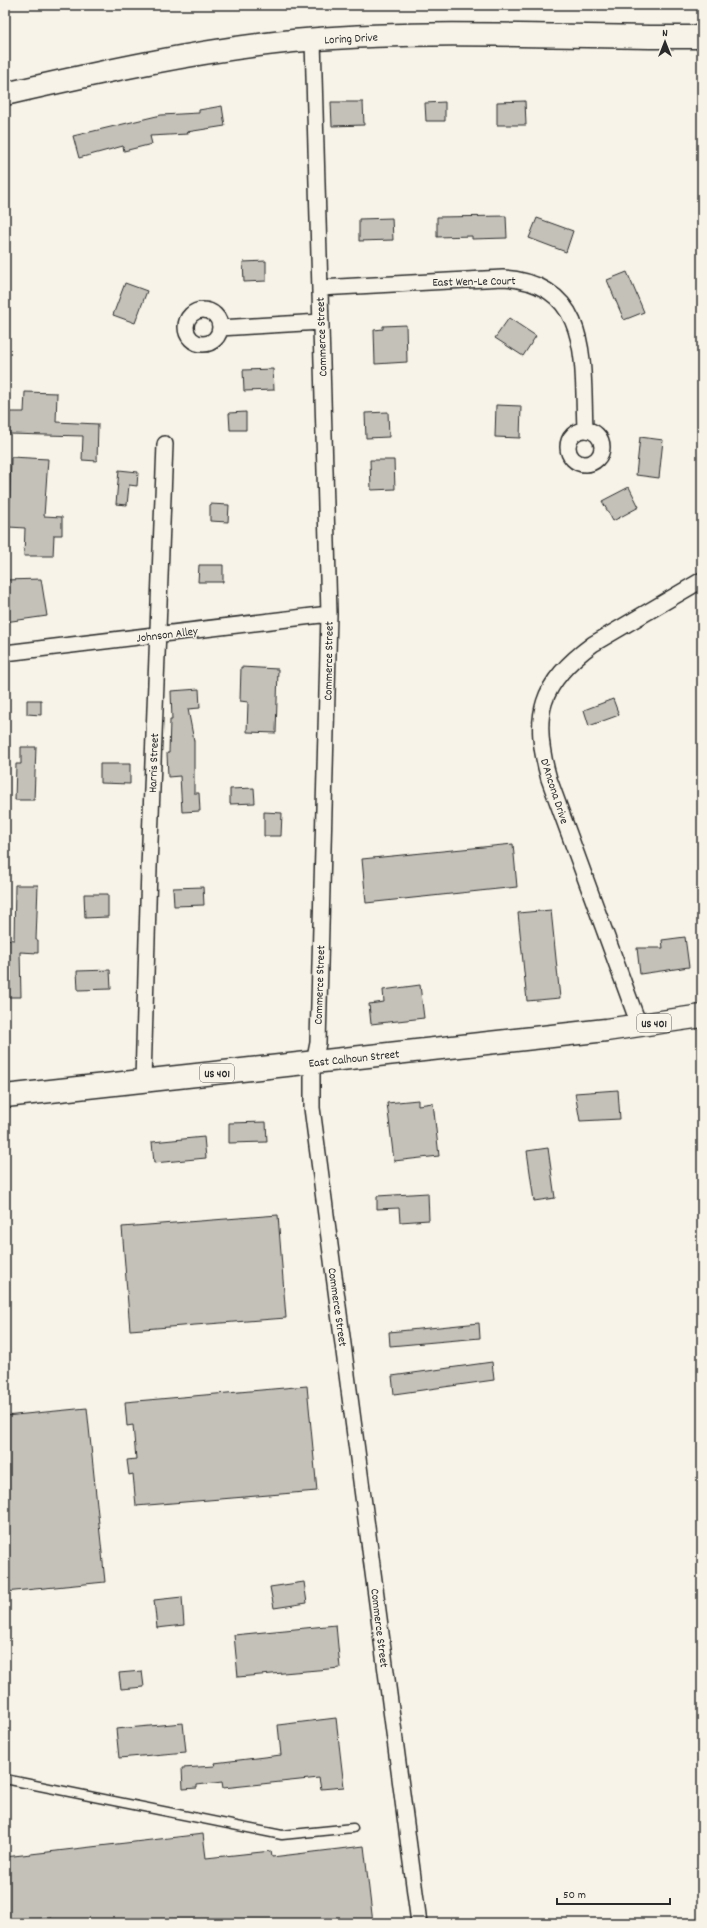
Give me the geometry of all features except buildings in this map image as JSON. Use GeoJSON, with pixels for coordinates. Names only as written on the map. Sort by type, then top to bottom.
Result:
{"type":"FeatureCollection","features":[{"type":"Feature","properties":{"kind":"main road","name":"Loring Drive"},"geometry":{"type":"LineString","coordinates":[[5,94],[123,66],[196,53],[313,40],[387,36],[518,34],[702,37]]}},
{"type":"Feature","properties":{"kind":"main road","name":"East Calhoun Street"},"geometry":{"type":"LineString","coordinates":[[5,1096],[639,1025],[702,1016]]}},
{"type":"Feature","properties":{"kind":"street","name":"Commerce Street"},"geometry":{"type":"LineString","coordinates":[[313,40],[329,614],[318,1043],[314,1062],[312,1108],[419,1923]]}},
{"type":"Feature","properties":{"kind":"street","name":"East Wen-Le Court"},"geometry":{"type":"LineString","coordinates":[[320,288],[503,278],[529,281],[539,285],[566,307],[573,318],[577,331],[585,429]]}},
{"type":"Feature","properties":{"kind":"street"},"geometry":{"type":"LineString","coordinates":[[220,328],[321,322]]}},
{"type":"Feature","properties":{"kind":"street","name":"Harris Street"},"geometry":{"type":"LineString","coordinates":[[143,1081],[165,444]]}},
{"type":"Feature","properties":{"kind":"street","name":"D'Ancona Drive"},"geometry":{"type":"LineString","coordinates":[[639,1025],[549,779],[540,734],[543,710],[549,689],[556,677],[577,656],[593,644],[702,580]]}},
{"type":"Feature","properties":{"kind":"street","name":"Johnson Alley"},"geometry":{"type":"LineString","coordinates":[[5,653],[329,614]]}},
{"type":"Feature","properties":{"kind":"lane"},"geometry":{"type":"LineString","coordinates":[[5,1779],[282,1835],[353,1828]]}}]}
